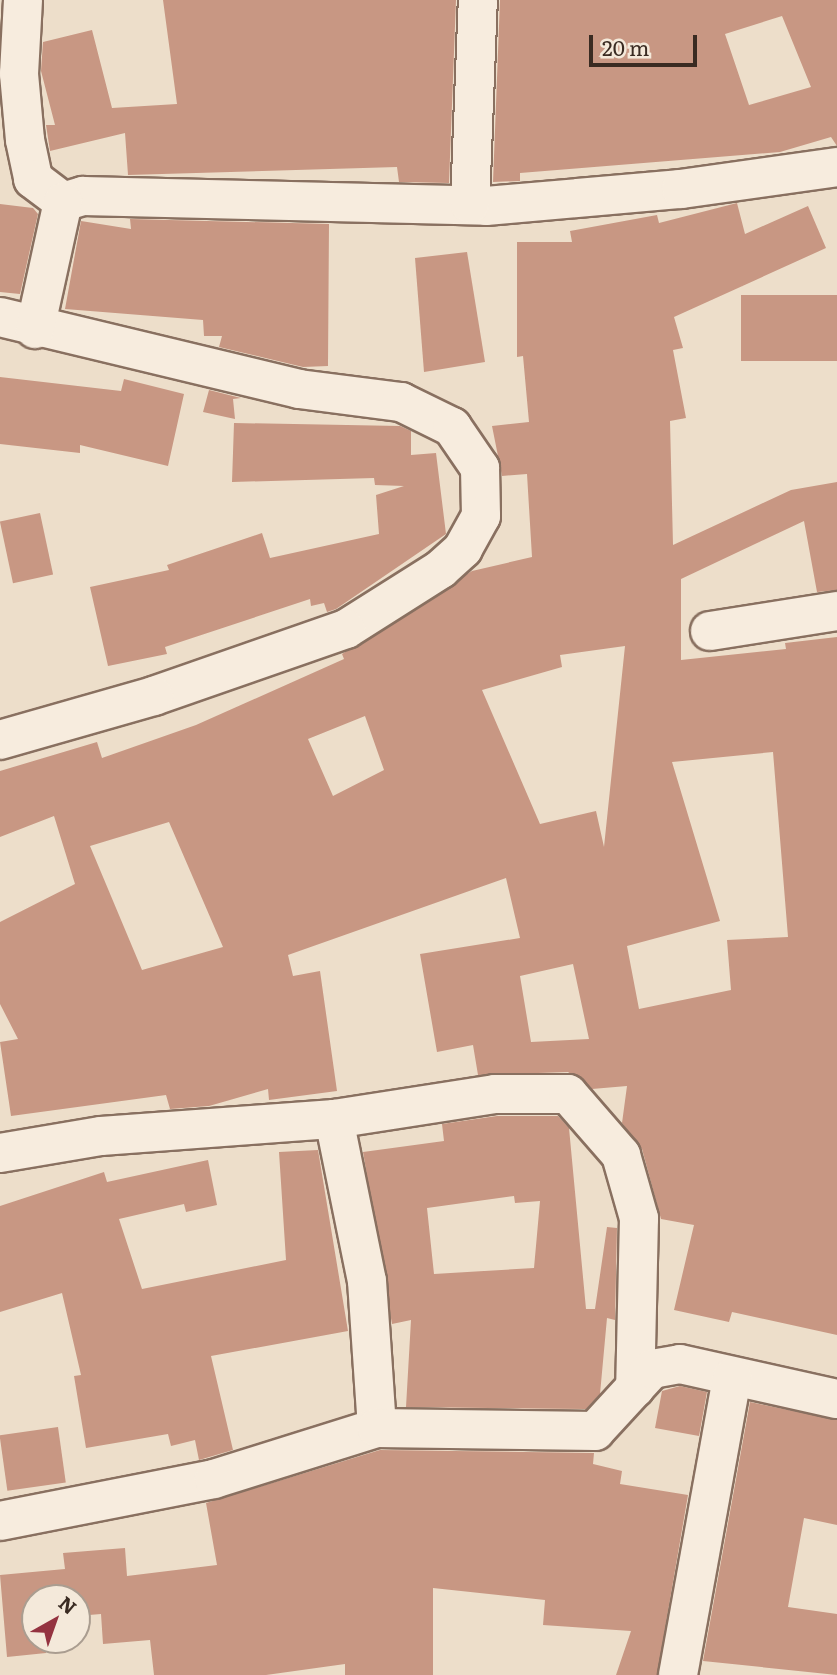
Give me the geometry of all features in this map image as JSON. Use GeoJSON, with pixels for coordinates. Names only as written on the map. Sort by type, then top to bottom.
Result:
{"type":"FeatureCollection","features":[{"type":"Feature","properties":{"kind":"street"},"geometry":{"type":"LineString","coordinates":[[23,0],[19,74],[25,141],[33,179],[63,202]]}},
{"type":"Feature","properties":{"kind":"street"},"geometry":{"type":"LineString","coordinates":[[470,204],[478,0]]}},
{"type":"Feature","properties":{"kind":"street"},"geometry":{"type":"LineString","coordinates":[[63,202],[83,196],[470,204],[681,189],[837,167]]}},
{"type":"Feature","properties":{"kind":"street"},"geometry":{"type":"LineString","coordinates":[[0,740],[154,696],[346,629],[441,569],[463,549],[481,516],[480,468],[452,427],[401,402],[299,389],[17,323],[63,202]]}},
{"type":"Feature","properties":{"kind":"street"},"geometry":{"type":"LineString","coordinates":[[710,631],[837,611]]}},
{"type":"Feature","properties":{"kind":"street"},"geometry":{"type":"LineString","coordinates":[[0,1153],[101,1136],[334,1119],[495,1094],[568,1094],[621,1155],[639,1218],[635,1388]]}},
{"type":"Feature","properties":{"kind":"street"},"geometry":{"type":"LineString","coordinates":[[334,1119],[367,1281],[377,1428]]}},
{"type":"Feature","properties":{"kind":"street"},"geometry":{"type":"LineString","coordinates":[[0,1521],[214,1479],[377,1428],[595,1431],[652,1369],[680,1364],[837,1399]]}},
{"type":"Feature","properties":{"kind":"street"},"geometry":{"type":"LineString","coordinates":[[678,1675],[732,1377]]}},
{"type":"Feature","properties":{"kind":"building"},"geometry":{"type":"Polygon","coordinates":[[[163,0],[456,0],[449,183],[399,182],[397,167],[128,175],[125,133],[50,151],[46,125],[55,125],[41,71],[43,42],[92,30],[112,108],[177,104],[163,0]]]}},
{"type":"Feature","properties":{"kind":"building"},"geometry":{"type":"Polygon","coordinates":[[[500,0],[837,0],[837,146],[831,137],[780,152],[520,173],[520,181],[493,182],[500,0]],[[782,16],[725,34],[749,105],[811,87],[782,16]]]}},
{"type":"Feature","properties":{"kind":"building"},"geometry":{"type":"Polygon","coordinates":[[[737,203],[745,234],[808,206],[826,248],[674,317],[683,348],[673,350],[686,418],[670,421],[673,545],[791,490],[837,482],[837,590],[817,592],[804,521],[681,579],[681,660],[786,649],[785,643],[837,637],[837,1335],[732,1312],[729,1322],[674,1310],[694,1225],[661,1219],[642,1149],[622,1123],[627,1086],[592,1089],[568,1072],[478,1075],[473,1045],[437,1052],[420,954],[520,938],[506,878],[288,955],[293,976],[320,971],[337,1091],[269,1100],[268,1089],[209,1106],[170,1109],[166,1095],[11,1116],[0,1042],[18,1039],[0,1004],[0,922],[75,884],[54,816],[0,837],[0,771],[97,742],[102,758],[196,725],[344,659],[342,654],[472,571],[532,557],[527,474],[502,476],[492,426],[529,422],[523,356],[517,357],[517,242],[572,242],[570,231],[657,215],[659,223],[737,203]],[[625,646],[560,655],[562,667],[482,690],[540,824],[596,811],[604,847],[625,646]],[[365,716],[308,739],[333,796],[384,770],[365,716]],[[773,752],[672,762],[720,921],[627,946],[639,1009],[731,990],[727,940],[788,937],[773,752]],[[169,822],[90,846],[142,970],[223,947],[169,822]],[[573,964],[520,976],[531,1042],[589,1039],[573,964]]]}},
{"type":"Feature","properties":{"kind":"building"},"geometry":{"type":"Polygon","coordinates":[[[0,204],[33,208],[38,214],[20,294],[0,292],[0,204]]]}},
{"type":"Feature","properties":{"kind":"building"},"geometry":{"type":"Polygon","coordinates":[[[130,219],[329,224],[328,366],[303,367],[219,347],[222,336],[204,336],[203,320],[65,309],[81,221],[131,229],[130,219]]]}},
{"type":"Feature","properties":{"kind":"building"},"geometry":{"type":"Polygon","coordinates":[[[467,252],[485,362],[424,372],[415,258],[467,252]]]}},
{"type":"Feature","properties":{"kind":"building"},"geometry":{"type":"Polygon","coordinates":[[[741,295],[837,295],[837,361],[741,361],[741,295]]]}},
{"type":"Feature","properties":{"kind":"building"},"geometry":{"type":"Polygon","coordinates":[[[0,377],[121,391],[124,379],[184,394],[168,466],[80,445],[80,453],[0,444],[0,377]]]}},
{"type":"Feature","properties":{"kind":"building"},"geometry":{"type":"Polygon","coordinates":[[[209,390],[241,398],[233,399],[235,419],[203,412],[209,390]]]}},
{"type":"Feature","properties":{"kind":"building"},"geometry":{"type":"Polygon","coordinates":[[[234,423],[400,426],[411,431],[411,455],[436,453],[446,534],[336,609],[327,612],[324,603],[311,606],[310,599],[165,647],[167,654],[108,666],[90,587],[169,570],[167,565],[262,533],[270,558],[379,534],[376,495],[404,486],[375,485],[374,478],[232,482],[234,423]]]}},
{"type":"Feature","properties":{"kind":"building"},"geometry":{"type":"Polygon","coordinates":[[[40,513],[53,575],[13,583],[0,522],[40,513]]]}},
{"type":"Feature","properties":{"kind":"building"},"geometry":{"type":"Polygon","coordinates":[[[497,1116],[558,1116],[569,1128],[586,1309],[595,1309],[607,1227],[617,1228],[615,1320],[607,1318],[600,1394],[586,1409],[406,1407],[411,1320],[392,1324],[363,1152],[444,1141],[442,1124],[497,1116]],[[514,1196],[427,1208],[434,1274],[534,1268],[540,1201],[515,1203],[514,1196]]]}},
{"type":"Feature","properties":{"kind":"building"},"geometry":{"type":"Polygon","coordinates":[[[318,1150],[348,1331],[211,1356],[233,1450],[199,1460],[195,1440],[171,1446],[168,1434],[86,1448],[74,1376],[81,1375],[62,1293],[0,1312],[0,1206],[104,1172],[107,1182],[208,1160],[217,1205],[186,1212],[184,1204],[119,1219],[142,1289],[286,1260],[279,1152],[318,1150]]]}},
{"type":"Feature","properties":{"kind":"building"},"geometry":{"type":"Polygon","coordinates":[[[680,1386],[707,1392],[699,1436],[655,1428],[662,1391],[680,1386]]]}},
{"type":"Feature","properties":{"kind":"building"},"geometry":{"type":"Polygon","coordinates":[[[750,1402],[837,1420],[837,1525],[804,1518],[788,1607],[837,1614],[837,1675],[703,1661],[750,1402]]]}},
{"type":"Feature","properties":{"kind":"building"},"geometry":{"type":"Polygon","coordinates":[[[58,1427],[66,1482],[7,1491],[0,1435],[58,1427]]]}},
{"type":"Feature","properties":{"kind":"building"},"geometry":{"type":"Polygon","coordinates":[[[380,1450],[594,1453],[593,1464],[622,1471],[620,1484],[688,1495],[657,1675],[616,1675],[631,1631],[543,1625],[545,1600],[433,1588],[433,1675],[345,1675],[345,1664],[266,1675],[154,1675],[150,1640],[103,1644],[101,1614],[91,1615],[91,1584],[21,1584],[21,1654],[36,1654],[7,1657],[0,1575],[65,1569],[63,1553],[125,1548],[127,1576],[217,1565],[206,1503],[380,1450]]]}}]}
